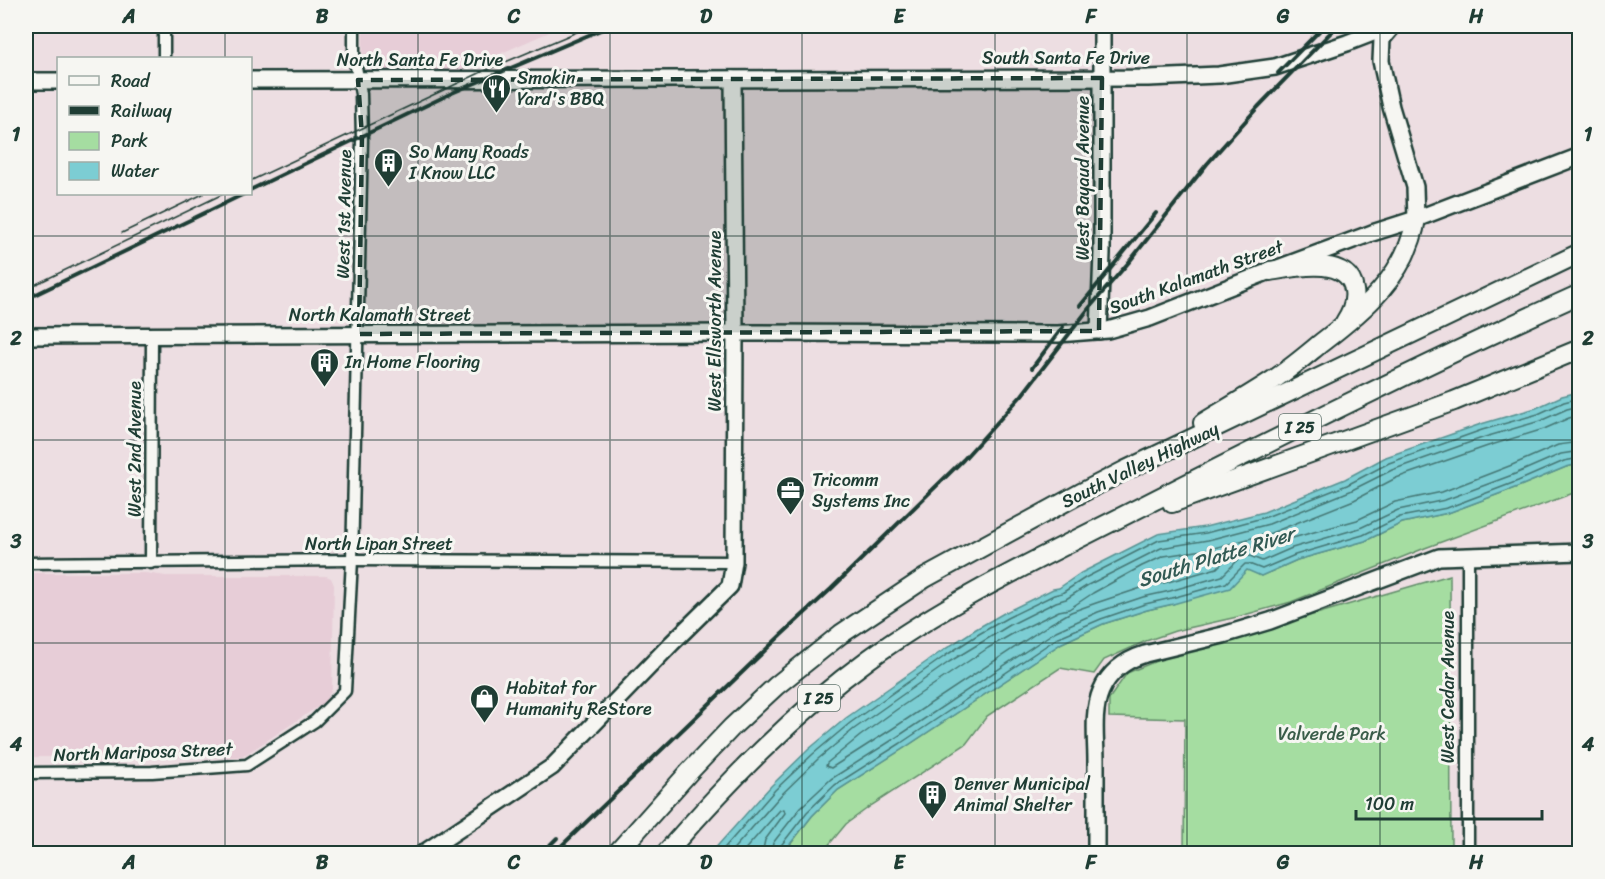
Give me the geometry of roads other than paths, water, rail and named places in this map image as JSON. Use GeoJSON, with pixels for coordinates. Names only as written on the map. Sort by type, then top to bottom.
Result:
{"type":"FeatureCollection","features":[{"type":"Feature","properties":{"kind":"highway"},"geometry":{"type":"LineString","coordinates":[[1126,470],[1275,379],[1340,329],[1368,304],[1394,275],[1408,250],[1416,219]]}},
{"type":"Feature","properties":{"kind":"highway"},"geometry":{"type":"LineString","coordinates":[[1525,279],[1580,248]]}},
{"type":"Feature","properties":{"kind":"highway","name":"South Valley Highway"},"geometry":{"type":"LineString","coordinates":[[616,854],[691,770],[776,686],[841,634],[925,578],[1126,470],[1580,254]]}},
{"type":"Feature","properties":{"kind":"highway"},"geometry":{"type":"LineString","coordinates":[[1270,271],[1320,266],[1336,268],[1349,276],[1354,287],[1354,301],[1351,312],[1340,329]]}},
{"type":"Feature","properties":{"kind":"highway","name":"South Valley Highway"},"geometry":{"type":"LineString","coordinates":[[665,854],[785,727],[873,656],[924,621],[970,594],[1365,394],[1580,295]]}},
{"type":"Feature","properties":{"kind":"highway"},"geometry":{"type":"LineString","coordinates":[[1062,548],[1177,501],[1454,401],[1580,349]]}},
{"type":"Feature","properties":{"kind":"main road","name":"West Bayaud Avenue"},"geometry":{"type":"LineString","coordinates":[[1099,331],[1102,253],[1102,26]]}},
{"type":"Feature","properties":{"kind":"main road","name":"South Santa Fe Drive"},"geometry":{"type":"LineString","coordinates":[[733,79],[1198,76],[1275,67],[1392,26]]}},
{"type":"Feature","properties":{"kind":"main road"},"geometry":{"type":"LineString","coordinates":[[1392,26],[1382,39],[1381,61],[1390,107],[1415,187],[1416,219]]}},
{"type":"Feature","properties":{"kind":"main road","name":"North Santa Fe Drive"},"geometry":{"type":"LineString","coordinates":[[252,80],[733,79]]}},
{"type":"Feature","properties":{"kind":"main road","name":"West Ellsworth Avenue"},"geometry":{"type":"LineString","coordinates":[[422,854],[552,767],[730,586],[734,562],[733,79]]}},
{"type":"Feature","properties":{"kind":"main road"},"geometry":{"type":"LineString","coordinates":[[26,81],[57,81]]}},
{"type":"Feature","properties":{"kind":"main road","name":"South Kalamath Street"},"geometry":{"type":"LineString","coordinates":[[735,333],[1058,334],[1124,327],[1580,156]]}},
{"type":"Feature","properties":{"kind":"main road","name":"North Kalamath Street"},"geometry":{"type":"LineString","coordinates":[[26,336],[735,333]]}},
{"type":"Feature","properties":{"kind":"main road"},"geometry":{"type":"LineString","coordinates":[[1096,854],[1096,711],[1100,692],[1114,672],[1124,664],[1137,657],[1270,621],[1438,557],[1580,552]]}},
{"type":"Feature","properties":{"kind":"street"},"geometry":{"type":"LineString","coordinates":[[164,26],[164,57]]}},
{"type":"Feature","properties":{"kind":"street","name":"West 1st Avenue"},"geometry":{"type":"LineString","coordinates":[[345,691],[352,560],[363,136],[362,103],[354,56],[354,26]]}},
{"type":"Feature","properties":{"kind":"street","name":"West 2nd Avenue"},"geometry":{"type":"LineString","coordinates":[[151,563],[152,336]]}},
{"type":"Feature","properties":{"kind":"street","name":"West Cedar Avenue"},"geometry":{"type":"LineString","coordinates":[[1468,556],[1468,854]]}},
{"type":"Feature","properties":{"kind":"street","name":"North Lipan Street"},"geometry":{"type":"LineString","coordinates":[[26,563],[352,560],[734,562]]}},
{"type":"Feature","properties":{"kind":"street","name":"North Mariposa Street"},"geometry":{"type":"LineString","coordinates":[[26,772],[152,772],[194,767],[247,765],[315,721],[345,691]]}},
{"type":"Feature","properties":{"kind":"water","name":"South Platte River"},"geometry":{"type":"Polygon","coordinates":[[[1579,392],[1579,464],[1448,513],[1402,523],[1365,541],[1297,560],[1261,576],[1247,570],[1230,588],[1103,624],[1062,643],[838,790],[812,816],[783,853],[711,853],[771,786],[809,749],[846,718],[942,651],[1004,613],[1059,588],[1081,573],[1158,534],[1205,527],[1264,512],[1345,479],[1386,457],[1579,392]]]}},
{"type":"Feature","properties":{"kind":"tram line"},"geometry":{"type":"LineString","coordinates":[[252,180],[484,71],[591,26]]}},
{"type":"Feature","properties":{"kind":"tram line"},"geometry":{"type":"LineString","coordinates":[[122,233],[201,195]]}},
{"type":"Feature","properties":{"kind":"tram line"},"geometry":{"type":"LineString","coordinates":[[26,289],[221,195]]}},
{"type":"Feature","properties":{"kind":"railway"},"geometry":{"type":"LineString","coordinates":[[252,189],[452,93],[610,26]]}},
{"type":"Feature","properties":{"kind":"railway"},"geometry":{"type":"LineString","coordinates":[[1278,73],[1324,26]]}},
{"type":"Feature","properties":{"kind":"railway"},"geometry":{"type":"LineString","coordinates":[[553,854],[963,460],[1022,395],[1090,307],[1207,164],[1258,107],[1337,26]]}},
{"type":"Feature","properties":{"kind":"railway"},"geometry":{"type":"LineString","coordinates":[[26,299],[242,195]]}},
{"type":"Feature","properties":{"kind":"railway"},"geometry":{"type":"LineString","coordinates":[[1080,306],[1156,213]]}},
{"type":"Feature","properties":{"kind":"railway"},"geometry":{"type":"LineString","coordinates":[[1032,368],[1063,327]]}},
{"type":"Feature","properties":{"kind":"railway"},"geometry":{"type":"LineString","coordinates":[[541,854],[557,838]]}},
{"type":"Feature","properties":{"kind":"place","name":"Smokin Yard's BBQ"},"geometry":{"type":"Point","coordinates":[496,114]}},
{"type":"Feature","properties":{"kind":"place","name":"So Many Roads I Know LLC"},"geometry":{"type":"Point","coordinates":[388,188]}},
{"type":"Feature","properties":{"kind":"place","name":"In Home Flooring"},"geometry":{"type":"Point","coordinates":[324,388]}},
{"type":"Feature","properties":{"kind":"place","name":"Tricomm Systems Inc"},"geometry":{"type":"Point","coordinates":[791,516]}},
{"type":"Feature","properties":{"kind":"place","name":"Habitat for Humanity ReStore"},"geometry":{"type":"Point","coordinates":[485,724]}},
{"type":"Feature","properties":{"kind":"place","name":"Denver Municipal Animal Shelter"},"geometry":{"type":"Point","coordinates":[933,820]}},
{"type":"Feature","properties":{"kind":"park label","name":"Valverde Park"},"geometry":{"type":"Point","coordinates":[1332,734]}}]}
